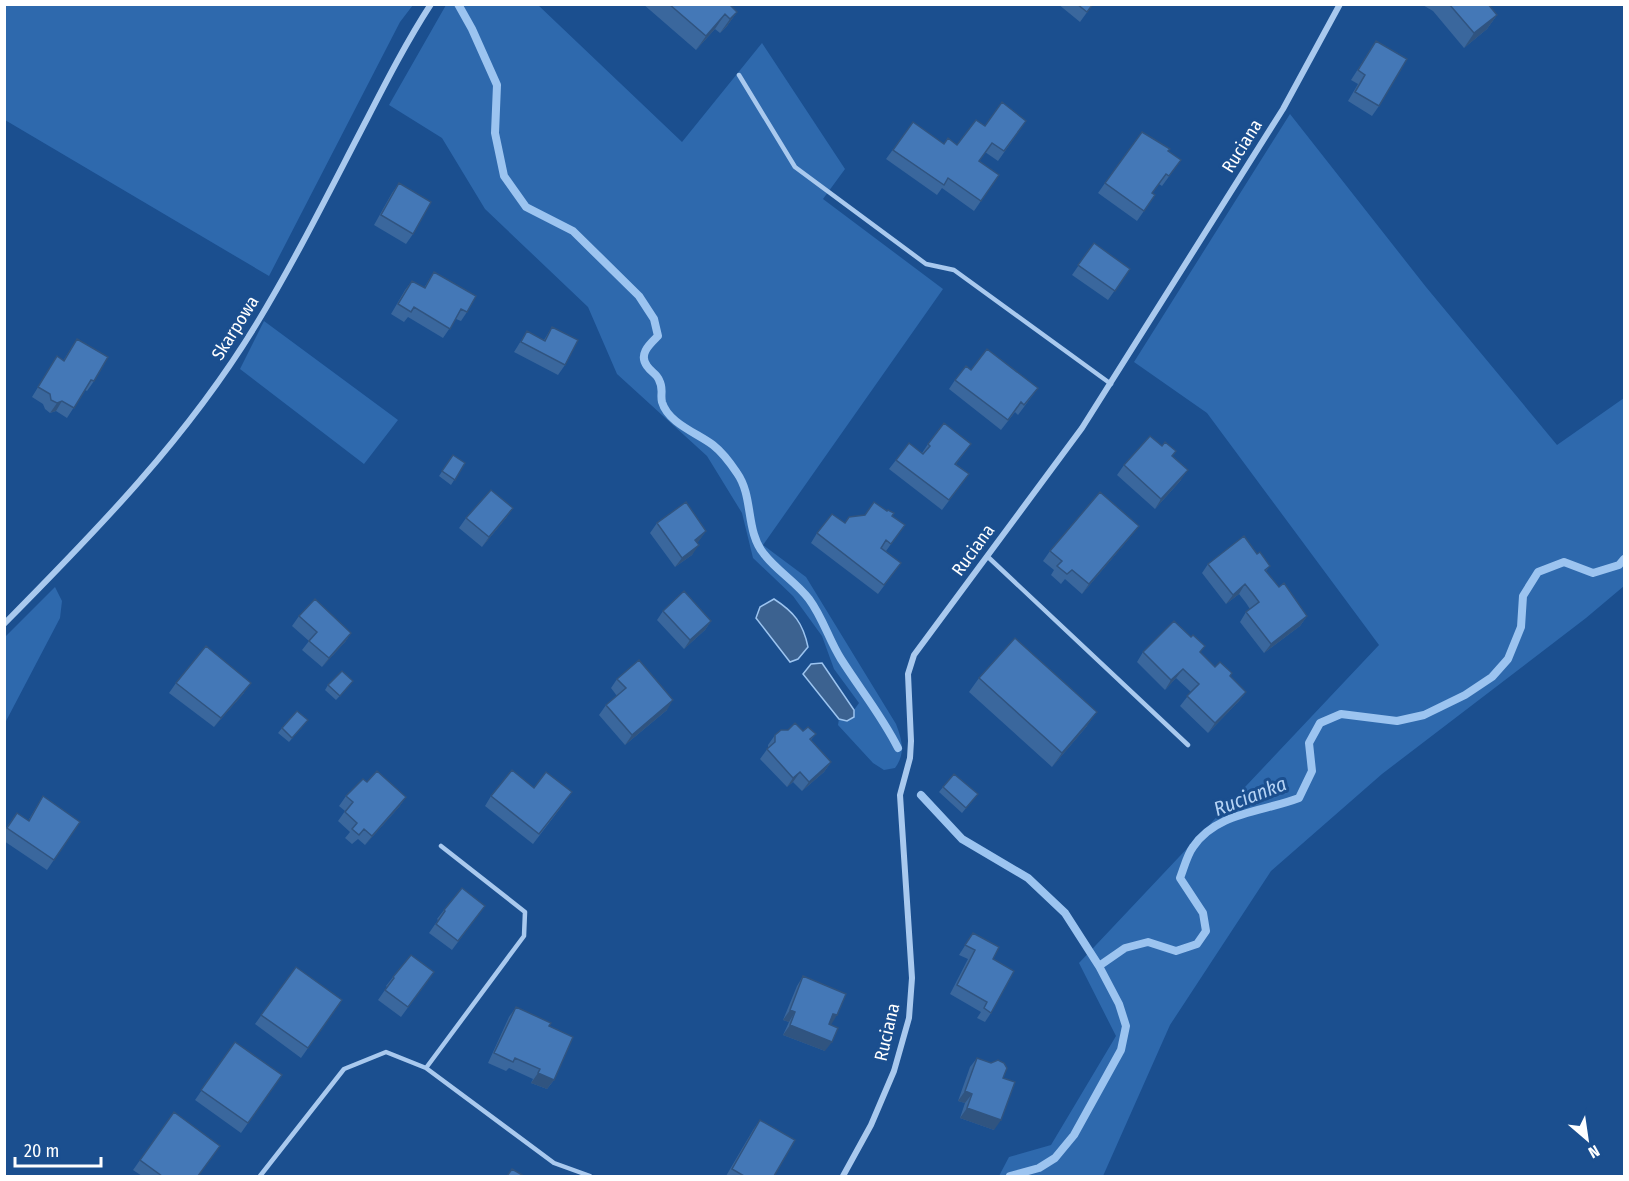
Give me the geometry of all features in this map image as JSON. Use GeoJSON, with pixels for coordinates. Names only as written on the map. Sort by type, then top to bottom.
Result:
{"type":"FeatureCollection","features":[{"type":"Feature","properties":{"kind":"street","name":"Skarpowa"},"geometry":{"type":"LineString","coordinates":[[4,624],[130,494],[173,443],[219,381],[290,267],[392,70],[431,4]]}},
{"type":"Feature","properties":{"kind":"street","name":"Ruciana"},"geometry":{"type":"LineString","coordinates":[[843,1176],[871,1125],[894,1071],[909,1018],[912,978],[900,795],[910,758],[908,674],[914,655],[1082,428],[1111,384],[1283,109],[1340,4]]}},
{"type":"Feature","properties":{"kind":"lane"},"geometry":{"type":"LineString","coordinates":[[739,75],[795,167],[926,264],[954,270],[1111,384]]}},
{"type":"Feature","properties":{"kind":"lane"},"geometry":{"type":"LineString","coordinates":[[987,556],[1188,745]]}},
{"type":"Feature","properties":{"kind":"lane"},"geometry":{"type":"LineString","coordinates":[[426,1068],[524,936],[525,912],[441,846]]}},
{"type":"Feature","properties":{"kind":"lane"},"geometry":{"type":"LineString","coordinates":[[260,1176],[344,1069],[386,1052],[426,1068],[554,1163],[590,1176]]}},
{"type":"Feature","properties":{"kind":"shaded area"},"geometry":{"type":"Polygon","coordinates":[[[4,5],[413,5],[400,22],[269,276],[5,120],[4,5]]]}},
{"type":"Feature","properties":{"kind":"shaded area"},"geometry":{"type":"Polygon","coordinates":[[[446,5],[538,5],[682,142],[762,43],[845,169],[823,199],[943,289],[763,545],[806,577],[896,724],[902,752],[895,768],[884,770],[873,763],[838,725],[839,719],[847,721],[853,717],[854,710],[859,703],[834,669],[822,636],[793,596],[753,558],[742,513],[707,456],[617,374],[588,307],[485,209],[442,138],[389,105],[446,5]]]}},
{"type":"Feature","properties":{"kind":"shaded area"},"geometry":{"type":"Polygon","coordinates":[[[1290,114],[1426,287],[1557,445],[1624,398],[1624,586],[1586,618],[1382,774],[1271,871],[1170,1025],[1103,1176],[999,1176],[1009,1157],[1051,1145],[1116,1036],[1079,963],[1379,645],[1207,413],[1134,362],[1290,114]]]}},
{"type":"Feature","properties":{"kind":"shaded area"},"geometry":{"type":"Polygon","coordinates":[[[264,321],[398,420],[364,464],[240,369],[264,321]]]}},
{"type":"Feature","properties":{"kind":"shaded area"},"geometry":{"type":"Polygon","coordinates":[[[55,587],[62,601],[60,618],[5,723],[5,637],[55,587]]]}},
{"type":"Feature","properties":{"kind":"shaded area"},"geometry":{"type":"Polygon","coordinates":[[[774,599],[797,619],[806,639],[808,647],[798,659],[790,662],[756,618],[760,607],[774,599]]]}},
{"type":"Feature","properties":{"kind":"shaded area"},"geometry":{"type":"Polygon","coordinates":[[[822,663],[854,710],[854,717],[847,721],[839,719],[803,674],[811,664],[822,663]]]}},
{"type":"Feature","properties":{"kind":"building"},"geometry":{"type":"Polygon","coordinates":[[[669,4],[729,4],[737,12],[730,19],[725,14],[706,36],[669,4]]]}},
{"type":"Feature","properties":{"kind":"building"},"geometry":{"type":"Polygon","coordinates":[[[1077,4],[1093,4],[1087,12],[1077,4]]]}},
{"type":"Feature","properties":{"kind":"building"},"geometry":{"type":"Polygon","coordinates":[[[1449,4],[1488,4],[1497,15],[1474,33],[1449,4]]]}},
{"type":"Feature","properties":{"kind":"building"},"geometry":{"type":"Polygon","coordinates":[[[1376,41],[1407,59],[1379,106],[1355,92],[1365,75],[1358,70],[1376,41]]]}},
{"type":"Feature","properties":{"kind":"building"},"geometry":{"type":"Polygon","coordinates":[[[1002,102],[1026,121],[1004,151],[992,143],[979,161],[999,175],[981,201],[948,178],[944,185],[893,150],[913,122],[944,144],[948,138],[957,145],[976,120],[985,126],[1002,102]]]}},
{"type":"Feature","properties":{"kind":"building"},"geometry":{"type":"Polygon","coordinates":[[[1142,132],[1170,149],[1168,151],[1181,160],[1169,176],[1166,174],[1152,193],[1155,195],[1144,211],[1105,183],[1142,132]]]}},
{"type":"Feature","properties":{"kind":"building"},"geometry":{"type":"Polygon","coordinates":[[[399,183],[431,202],[413,234],[381,215],[399,183]]]}},
{"type":"Feature","properties":{"kind":"building"},"geometry":{"type":"Polygon","coordinates":[[[1094,243],[1130,269],[1115,291],[1078,265],[1094,243]]]}},
{"type":"Feature","properties":{"kind":"building"},"geometry":{"type":"Polygon","coordinates":[[[434,272],[476,296],[467,312],[461,309],[450,329],[414,307],[411,312],[398,304],[412,281],[425,288],[434,272]]]}},
{"type":"Feature","properties":{"kind":"building"},"geometry":{"type":"Polygon","coordinates":[[[552,327],[578,340],[565,365],[521,342],[527,331],[545,341],[552,327]]]}},
{"type":"Feature","properties":{"kind":"building"},"geometry":{"type":"Polygon","coordinates":[[[77,339],[108,357],[74,408],[62,401],[57,403],[51,400],[50,394],[38,387],[57,356],[64,361],[77,339]]]}},
{"type":"Feature","properties":{"kind":"building"},"geometry":{"type":"Polygon","coordinates":[[[987,349],[1038,388],[1024,405],[1021,402],[1008,420],[955,380],[966,366],[971,370],[987,349]]]}},
{"type":"Feature","properties":{"kind":"building"},"geometry":{"type":"Polygon","coordinates":[[[944,423],[971,444],[955,464],[969,474],[949,500],[896,460],[909,443],[923,454],[944,423]]]}},
{"type":"Feature","properties":{"kind":"building"},"geometry":{"type":"Polygon","coordinates":[[[1150,436],[1162,446],[1165,442],[1176,451],[1172,456],[1188,470],[1161,499],[1124,465],[1150,436]]]}},
{"type":"Feature","properties":{"kind":"building"},"geometry":{"type":"Polygon","coordinates":[[[453,455],[465,463],[455,480],[442,471],[453,455]]]}},
{"type":"Feature","properties":{"kind":"building"},"geometry":{"type":"Polygon","coordinates":[[[491,490],[513,508],[489,537],[466,518],[491,490]]]}},
{"type":"Feature","properties":{"kind":"building"},"geometry":{"type":"Polygon","coordinates":[[[1100,492],[1139,526],[1089,584],[1072,570],[1067,574],[1057,566],[1062,561],[1050,551],[1100,492]]]}},
{"type":"Feature","properties":{"kind":"building"},"geometry":{"type":"Polygon","coordinates":[[[686,502],[706,531],[695,540],[699,545],[682,558],[657,523],[686,502]]]}},
{"type":"Feature","properties":{"kind":"building"},"geometry":{"type":"Polygon","coordinates":[[[874,502],[894,513],[892,516],[905,525],[891,544],[886,540],[881,548],[901,563],[884,585],[817,533],[832,514],[845,523],[849,517],[865,515],[874,502]]]}},
{"type":"Feature","properties":{"kind":"building"},"geometry":{"type":"Polygon","coordinates":[[[1244,536],[1257,554],[1260,552],[1270,566],[1265,570],[1279,587],[1284,583],[1307,616],[1271,644],[1246,612],[1259,602],[1253,594],[1245,584],[1233,595],[1208,564],[1244,536]]]}},
{"type":"Feature","properties":{"kind":"building"},"geometry":{"type":"Polygon","coordinates":[[[684,591],[711,621],[690,640],[663,611],[684,591]]]}},
{"type":"Feature","properties":{"kind":"building"},"geometry":{"type":"Polygon","coordinates":[[[315,599],[351,633],[329,658],[309,641],[317,632],[299,616],[315,599]]]}},
{"type":"Feature","properties":{"kind":"building"},"geometry":{"type":"Polygon","coordinates":[[[1174,621],[1205,646],[1200,652],[1215,667],[1220,662],[1232,673],[1230,676],[1246,692],[1215,723],[1187,696],[1199,684],[1183,669],[1171,680],[1143,652],[1174,621]]]}},
{"type":"Feature","properties":{"kind":"building"},"geometry":{"type":"Polygon","coordinates":[[[1015,638],[1097,712],[1062,753],[979,678],[1015,638]]]}},
{"type":"Feature","properties":{"kind":"building"},"geometry":{"type":"Polygon","coordinates":[[[206,646],[251,683],[221,718],[176,683],[206,646]]]}},
{"type":"Feature","properties":{"kind":"building"},"geometry":{"type":"Polygon","coordinates":[[[639,660],[673,700],[632,735],[606,705],[626,688],[617,679],[639,660]]]}},
{"type":"Feature","properties":{"kind":"building"},"geometry":{"type":"Polygon","coordinates":[[[342,671],[353,681],[340,696],[328,685],[342,671]]]}},
{"type":"Feature","properties":{"kind":"building"},"geometry":{"type":"Polygon","coordinates":[[[297,711],[308,720],[292,738],[282,728],[297,711]]]}},
{"type":"Feature","properties":{"kind":"building"},"geometry":{"type":"Polygon","coordinates":[[[795,723],[803,731],[808,727],[816,734],[810,739],[831,762],[809,782],[800,772],[793,778],[767,749],[775,742],[775,735],[781,730],[788,730],[795,723]]]}},
{"type":"Feature","properties":{"kind":"building"},"geometry":{"type":"Polygon","coordinates":[[[512,770],[534,788],[546,772],[572,792],[539,834],[491,796],[512,770]]]}},
{"type":"Feature","properties":{"kind":"building"},"geometry":{"type":"Polygon","coordinates":[[[377,771],[406,797],[372,836],[364,829],[359,835],[352,829],[357,823],[345,812],[353,802],[346,796],[363,779],[367,782],[377,771]]]}},
{"type":"Feature","properties":{"kind":"building"},"geometry":{"type":"Polygon","coordinates":[[[954,774],[978,794],[966,808],[943,787],[954,774]]]}},
{"type":"Feature","properties":{"kind":"building"},"geometry":{"type":"Polygon","coordinates":[[[43,796],[80,822],[54,860],[7,828],[17,813],[29,821],[43,796]]]}},
{"type":"Feature","properties":{"kind":"building"},"geometry":{"type":"Polygon","coordinates":[[[462,888],[485,906],[458,941],[436,924],[462,888]]]}},
{"type":"Feature","properties":{"kind":"building"},"geometry":{"type":"Polygon","coordinates":[[[973,933],[999,947],[993,959],[1014,971],[991,1013],[984,1008],[987,1002],[957,985],[975,950],[965,945],[973,933]]]}},
{"type":"Feature","properties":{"kind":"building"},"geometry":{"type":"Polygon","coordinates":[[[411,955],[434,972],[408,1007],[385,990],[411,955]]]}},
{"type":"Feature","properties":{"kind":"building"},"geometry":{"type":"Polygon","coordinates":[[[296,967],[342,1000],[308,1048],[261,1015],[296,967]]]}},
{"type":"Feature","properties":{"kind":"building"},"geometry":{"type":"Polygon","coordinates":[[[803,976],[846,994],[837,1015],[833,1014],[829,1024],[838,1028],[832,1042],[790,1025],[795,1012],[790,1010],[803,976]]]}},
{"type":"Feature","properties":{"kind":"building"},"geometry":{"type":"Polygon","coordinates":[[[516,1007],[551,1023],[549,1026],[573,1037],[554,1080],[538,1073],[540,1069],[515,1058],[513,1062],[494,1053],[516,1007]]]}},
{"type":"Feature","properties":{"kind":"building"},"geometry":{"type":"Polygon","coordinates":[[[235,1042],[282,1075],[248,1123],[201,1090],[235,1042]]]}},
{"type":"Feature","properties":{"kind":"building"},"geometry":{"type":"Polygon","coordinates":[[[977,1058],[991,1063],[998,1060],[1004,1063],[1007,1068],[1003,1078],[1015,1082],[1001,1120],[967,1108],[972,1094],[965,1091],[977,1058]]]}},
{"type":"Feature","properties":{"kind":"building"},"geometry":{"type":"Polygon","coordinates":[[[174,1112],[220,1146],[198,1176],[162,1176],[140,1160],[174,1112]]]}},
{"type":"Feature","properties":{"kind":"building"},"geometry":{"type":"Polygon","coordinates":[[[760,1120],[795,1140],[774,1176],[744,1176],[732,1169],[760,1120]]]}},
{"type":"Feature","properties":{"kind":"building"},"geometry":{"type":"Polygon","coordinates":[[[512,1169],[524,1176],[507,1176],[512,1169]]]}},
{"type":"Feature","properties":{"kind":"waterway"},"geometry":{"type":"LineString","coordinates":[[458,4],[497,85],[495,133],[504,176],[526,207],[573,231],[639,296],[654,319],[658,336],[646,350],[644,357],[647,366],[657,376],[660,383],[665,409],[677,422],[716,448],[735,470],[746,493],[758,545],[769,560],[809,599],[841,659],[898,748]]}},
{"type":"Feature","properties":{"kind":"waterway","name":"Rucianka"},"geometry":{"type":"LineString","coordinates":[[1010,1176],[1039,1168],[1055,1158],[1074,1135],[1121,1050],[1126,1026],[1119,1004],[1099,966],[1125,948],[1148,942],[1176,951],[1197,944],[1206,931],[1203,913],[1180,878],[1191,850],[1203,835],[1227,820],[1299,798],[1312,771],[1309,743],[1320,723],[1341,714],[1397,721],[1424,715],[1465,695],[1492,677],[1508,659],[1521,627],[1523,596],[1538,572],[1564,562],[1593,573],[1619,565],[1624,559]]}},
{"type":"Feature","properties":{"kind":"waterway"},"geometry":{"type":"LineString","coordinates":[[921,795],[962,839],[1028,878],[1065,913],[1099,966]]}}]}
